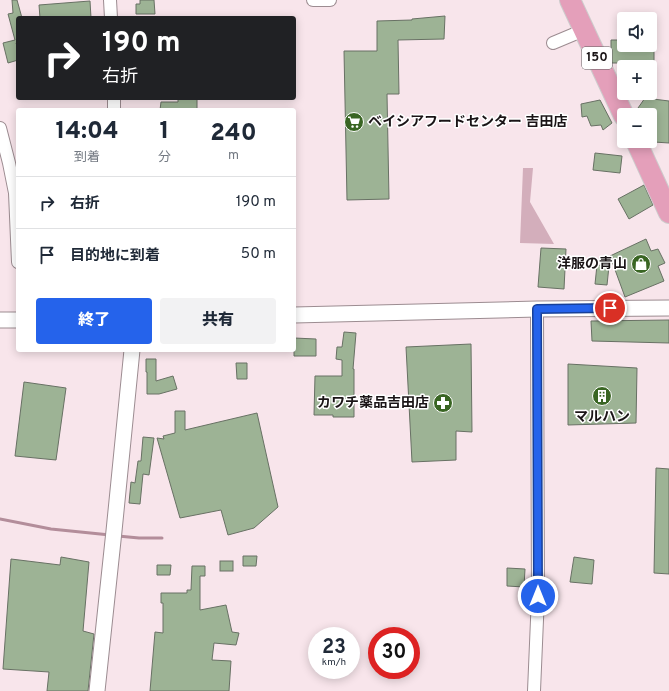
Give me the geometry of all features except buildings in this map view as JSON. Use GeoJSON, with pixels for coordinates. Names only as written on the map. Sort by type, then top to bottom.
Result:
{"type":"FeatureCollection","features":[{"type":"Feature","properties":{"kind":"highway","name":"150"},"geometry":{"type":"LineString","coordinates":[[570,0],[620,108]]}},
{"type":"Feature","properties":{"kind":"highway"},"geometry":{"type":"LineString","coordinates":[[639,148],[669,213]]}},
{"type":"Feature","properties":{"kind":"street"},"geometry":{"type":"LineString","coordinates":[[110,0],[111,16]]}},
{"type":"Feature","properties":{"kind":"street"},"geometry":{"type":"LineString","coordinates":[[313,0],[330,0]]}},
{"type":"Feature","properties":{"kind":"street"},"geometry":{"type":"LineString","coordinates":[[553,43],[584,30]]}},
{"type":"Feature","properties":{"kind":"street"},"geometry":{"type":"LineString","coordinates":[[0,128],[15,193],[16,216]]}},
{"type":"Feature","properties":{"kind":"street"},"geometry":{"type":"LineString","coordinates":[[296,315],[537,309],[669,308]]}},
{"type":"Feature","properties":{"kind":"street"},"geometry":{"type":"LineString","coordinates":[[534,691],[538,596],[537,309]]}},
{"type":"Feature","properties":{"kind":"street"},"geometry":{"type":"LineString","coordinates":[[0,320],[16,320]]}},
{"type":"Feature","properties":{"kind":"street"},"geometry":{"type":"LineString","coordinates":[[97,691],[114,538],[132,352]]}},
{"type":"Feature","properties":{"kind":"shaded area"},"geometry":{"type":"Polygon","coordinates":[[[523,168],[533,168],[530,202],[554,244],[520,243],[523,168]]]}},
{"type":"Feature","properties":{"kind":"waterway"},"geometry":{"type":"LineString","coordinates":[[0,519],[51,529],[110,535]]}},
{"type":"Feature","properties":{"kind":"waterway"},"geometry":{"type":"LineString","coordinates":[[118,536],[162,538]]}},
{"type":"Feature","properties":{"kind":"place","name":"ベイシアフードセンター 吉田店"},"geometry":{"type":"Point","coordinates":[354,122]}},
{"type":"Feature","properties":{"kind":"place","name":"洋服の青山"},"geometry":{"type":"Point","coordinates":[641,264]}},
{"type":"Feature","properties":{"kind":"place","name":"マルハン"},"geometry":{"type":"Point","coordinates":[602,396]}},
{"type":"Feature","properties":{"kind":"place","name":"カワチ薬品吉田店"},"geometry":{"type":"Point","coordinates":[443,403]}},
{"type":"Feature","properties":{"kind":"route"},"geometry":{"type":"LineString","coordinates":[[538,596],[537,309],[610,308]]}}]}
